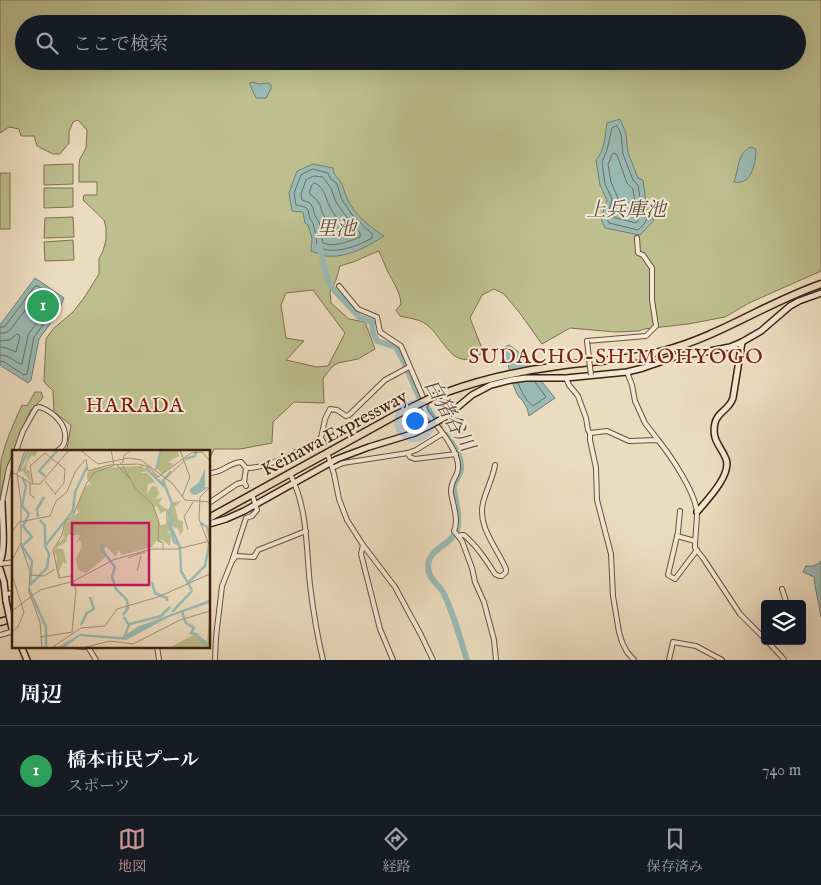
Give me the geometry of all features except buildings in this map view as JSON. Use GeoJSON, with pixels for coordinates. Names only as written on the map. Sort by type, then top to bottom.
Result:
{"type":"FeatureCollection","features":[{"type":"Feature","properties":{"kind":"highway","name":"Keinawa Expressway"},"geometry":{"type":"LineString","coordinates":[[210,517],[396,415],[431,398],[477,381],[505,374],[628,358],[677,347],[709,336],[794,294],[821,284]]}},
{"type":"Feature","properties":{"kind":"street"},"geometry":{"type":"LineString","coordinates":[[591,375],[588,341],[646,336],[656,326],[652,300],[652,268],[643,255],[638,253],[637,238]]}},
{"type":"Feature","properties":{"kind":"street"},"geometry":{"type":"LineString","coordinates":[[339,286],[358,309],[377,317],[380,332],[401,346],[424,398],[426,412],[456,454],[458,468],[452,482],[451,491],[456,521],[454,531],[462,541],[475,582],[484,602],[494,640],[496,660]]}},
{"type":"Feature","properties":{"kind":"street"},"geometry":{"type":"LineString","coordinates":[[210,524],[236,515],[370,446],[429,426],[447,416],[472,395],[491,386],[517,378],[566,378],[627,372],[678,356],[719,350],[742,342],[761,331],[790,306],[821,293]]}},
{"type":"Feature","properties":{"kind":"street"},"geometry":{"type":"LineString","coordinates":[[697,512],[724,477],[727,470],[726,460],[717,444],[714,426],[720,414],[729,406],[733,398],[742,342]]}},
{"type":"Feature","properties":{"kind":"street"},"geometry":{"type":"LineString","coordinates":[[324,443],[321,438],[325,419],[330,409],[349,416],[385,380],[409,367]]}},
{"type":"Feature","properties":{"kind":"street"},"geometry":{"type":"LineString","coordinates":[[627,372],[632,384],[635,401],[645,422],[665,448],[690,489],[697,512],[695,548],[740,614],[761,635]]}},
{"type":"Feature","properties":{"kind":"street"},"geometry":{"type":"LineString","coordinates":[[566,378],[578,396],[590,433],[596,468],[597,500],[611,554],[613,596],[619,632],[627,652],[634,660]]}},
{"type":"Feature","properties":{"kind":"street"},"geometry":{"type":"LineString","coordinates":[[16,450],[23,431],[36,408],[40,407],[64,425],[66,432],[65,443],[60,450]]}},
{"type":"Feature","properties":{"kind":"street"},"geometry":{"type":"LineString","coordinates":[[590,433],[607,431],[629,441],[658,440]]}},
{"type":"Feature","properties":{"kind":"street"},"geometry":{"type":"LineString","coordinates":[[331,466],[408,453],[442,434]]}},
{"type":"Feature","properties":{"kind":"street"},"geometry":{"type":"LineString","coordinates":[[246,468],[252,468],[282,458],[321,438]]}},
{"type":"Feature","properties":{"kind":"street"},"geometry":{"type":"LineString","coordinates":[[408,453],[414,459],[456,454]]}},
{"type":"Feature","properties":{"kind":"street"},"geometry":{"type":"LineString","coordinates":[[328,455],[339,498],[347,520],[394,587],[433,660]]}},
{"type":"Feature","properties":{"kind":"street"},"geometry":{"type":"LineString","coordinates":[[282,458],[285,464]]}},
{"type":"Feature","properties":{"kind":"street"},"geometry":{"type":"LineString","coordinates":[[210,473],[216,473],[232,463],[241,462],[246,468],[244,482],[246,486]]}},
{"type":"Feature","properties":{"kind":"street"},"geometry":{"type":"LineString","coordinates":[[457,534],[469,538],[495,574],[498,576],[504,574],[506,569],[486,529],[482,516],[483,502],[494,473],[495,465]]}},
{"type":"Feature","properties":{"kind":"street"},"geometry":{"type":"LineString","coordinates":[[0,563],[2,559],[2,503],[11,467]]}},
{"type":"Feature","properties":{"kind":"street"},"geometry":{"type":"LineString","coordinates":[[291,476],[304,514],[310,585],[317,635],[323,660]]}},
{"type":"Feature","properties":{"kind":"street"},"geometry":{"type":"LineString","coordinates":[[210,502],[236,484],[244,482]]}},
{"type":"Feature","properties":{"kind":"street"},"geometry":{"type":"LineString","coordinates":[[215,660],[222,586],[246,518],[256,513],[257,510],[253,497]]}},
{"type":"Feature","properties":{"kind":"street"},"geometry":{"type":"LineString","coordinates":[[680,512],[677,536],[668,575],[675,579],[697,550]]}},
{"type":"Feature","properties":{"kind":"street"},"geometry":{"type":"LineString","coordinates":[[232,561],[236,556],[254,558],[258,550],[306,531]]}},
{"type":"Feature","properties":{"kind":"street"},"geometry":{"type":"LineString","coordinates":[[677,536],[695,541]]}},
{"type":"Feature","properties":{"kind":"street"},"geometry":{"type":"LineString","coordinates":[[363,545],[361,554],[380,629],[393,660]]}},
{"type":"Feature","properties":{"kind":"street"},"geometry":{"type":"LineString","coordinates":[[0,569],[12,627]]}},
{"type":"Feature","properties":{"kind":"street"},"geometry":{"type":"LineString","coordinates":[[782,589],[786,600]]}},
{"type":"Feature","properties":{"kind":"street"},"geometry":{"type":"LineString","coordinates":[[6,594],[12,593]]}},
{"type":"Feature","properties":{"kind":"street"},"geometry":{"type":"LineString","coordinates":[[0,603],[6,601]]}},
{"type":"Feature","properties":{"kind":"street"},"geometry":{"type":"LineString","coordinates":[[0,635],[12,631]]}},
{"type":"Feature","properties":{"kind":"street"},"geometry":{"type":"LineString","coordinates":[[669,660],[673,642],[696,646],[722,660]]}},
{"type":"Feature","properties":{"kind":"street"},"geometry":{"type":"LineString","coordinates":[[771,645],[784,660]]}},
{"type":"Feature","properties":{"kind":"street"},"geometry":{"type":"LineString","coordinates":[[22,648],[27,660]]}},
{"type":"Feature","properties":{"kind":"street"},"geometry":{"type":"LineString","coordinates":[[89,648],[96,660]]}},
{"type":"Feature","properties":{"kind":"green space"},"geometry":{"type":"Polygon","coordinates":[[[0,0],[821,0],[821,271],[749,303],[725,317],[639,331],[615,332],[570,328],[542,344],[504,294],[494,289],[482,295],[470,318],[482,353],[472,358],[463,359],[456,357],[450,352],[426,324],[400,316],[396,310],[401,304],[399,295],[379,251],[340,266],[330,292],[331,303],[349,319],[365,322],[375,349],[358,359],[338,363],[333,366],[323,378],[324,403],[294,402],[273,422],[272,443],[240,449],[214,449],[210,458],[210,450],[65,450],[67,449],[71,425],[54,412],[53,391],[44,382],[46,339],[53,329],[73,312],[99,274],[99,259],[106,240],[106,228],[104,220],[83,200],[84,195],[97,195],[97,182],[79,182],[79,164],[86,148],[87,130],[78,120],[73,122],[69,132],[69,143],[60,154],[53,154],[37,146],[34,136],[21,136],[19,129],[9,127],[0,133],[0,0]],[[313,290],[286,293],[281,305],[286,338],[304,341],[286,360],[317,367],[328,366],[345,333],[313,290]]]}},
{"type":"Feature","properties":{"kind":"green space"},"geometry":{"type":"Polygon","coordinates":[[[73,164],[73,184],[44,185],[44,165],[73,164]]]}},
{"type":"Feature","properties":{"kind":"green space"},"geometry":{"type":"Polygon","coordinates":[[[0,173],[10,173],[10,229],[0,229],[0,173]]]}},
{"type":"Feature","properties":{"kind":"green space"},"geometry":{"type":"Polygon","coordinates":[[[44,188],[73,188],[73,207],[44,208],[44,188]]]}},
{"type":"Feature","properties":{"kind":"green space"},"geometry":{"type":"Polygon","coordinates":[[[73,217],[74,237],[44,238],[45,218],[73,217]]]}},
{"type":"Feature","properties":{"kind":"green space"},"geometry":{"type":"Polygon","coordinates":[[[73,240],[74,260],[45,261],[44,242],[73,240]]]}},
{"type":"Feature","properties":{"kind":"green space"},"geometry":{"type":"Polygon","coordinates":[[[35,392],[41,392],[42,399],[30,411],[14,450],[12,450],[1,497],[1,461],[5,447],[22,405],[27,406],[35,392]]]}},
{"type":"Feature","properties":{"kind":"water"},"geometry":{"type":"Polygon","coordinates":[[[253,82],[271,85],[266,98],[256,98],[250,85],[253,82]]]}},
{"type":"Feature","properties":{"kind":"water","name":"上兵庫池"},"geometry":{"type":"Polygon","coordinates":[[[620,119],[626,133],[628,153],[638,178],[643,180],[647,210],[654,220],[640,235],[605,228],[601,219],[607,200],[600,185],[596,160],[603,148],[607,123],[620,119]]]}},
{"type":"Feature","properties":{"kind":"water"},"geometry":{"type":"Polygon","coordinates":[[[751,147],[756,149],[752,172],[745,180],[734,182],[740,158],[751,147]]]}},
{"type":"Feature","properties":{"kind":"water","name":"里池"},"geometry":{"type":"Polygon","coordinates":[[[313,164],[333,168],[353,208],[372,228],[384,236],[364,248],[342,255],[326,256],[311,251],[312,238],[308,225],[305,223],[303,212],[292,211],[289,193],[297,171],[313,164]]]}},
{"type":"Feature","properties":{"kind":"water"},"geometry":{"type":"Polygon","coordinates":[[[35,278],[64,298],[58,313],[39,339],[31,380],[28,383],[0,365],[0,325],[35,278]]]}},
{"type":"Feature","properties":{"kind":"water"},"geometry":{"type":"Polygon","coordinates":[[[509,345],[524,356],[555,398],[529,416],[527,408],[518,396],[512,382],[508,364],[500,349],[509,345]]]}},
{"type":"Feature","properties":{"kind":"water"},"geometry":{"type":"Polygon","coordinates":[[[821,561],[821,617],[814,577],[803,572],[806,566],[818,564],[821,561]]]}},
{"type":"Feature","properties":{"kind":"waterway","name":"白猪谷川"},"geometry":{"type":"LineString","coordinates":[[319,246],[328,281],[359,317],[372,322],[373,333],[377,341],[396,347],[419,397],[440,427]]}},
{"type":"Feature","properties":{"kind":"waterway","name":"白猪谷川"},"geometry":{"type":"LineString","coordinates":[[446,435],[458,452],[461,463],[460,473],[454,488],[458,525],[451,539],[429,559],[428,570],[448,602],[467,660]]}},
{"type":"Feature","properties":{"kind":"tunnel"},"geometry":{"type":"LineString","coordinates":[[285,464],[290,473]]}},
{"type":"Feature","properties":{"kind":"place","name":"橋本市民プール"},"geometry":{"type":"Point","coordinates":[43,306]}},
{"type":"Feature","properties":{"kind":"district","name":"SUDACHO-SHIMOHYOGO"},"geometry":{"type":"Point","coordinates":[616,356]}},
{"type":"Feature","properties":{"kind":"district","name":"HARADA"},"geometry":{"type":"Point","coordinates":[135,405]}}]}
